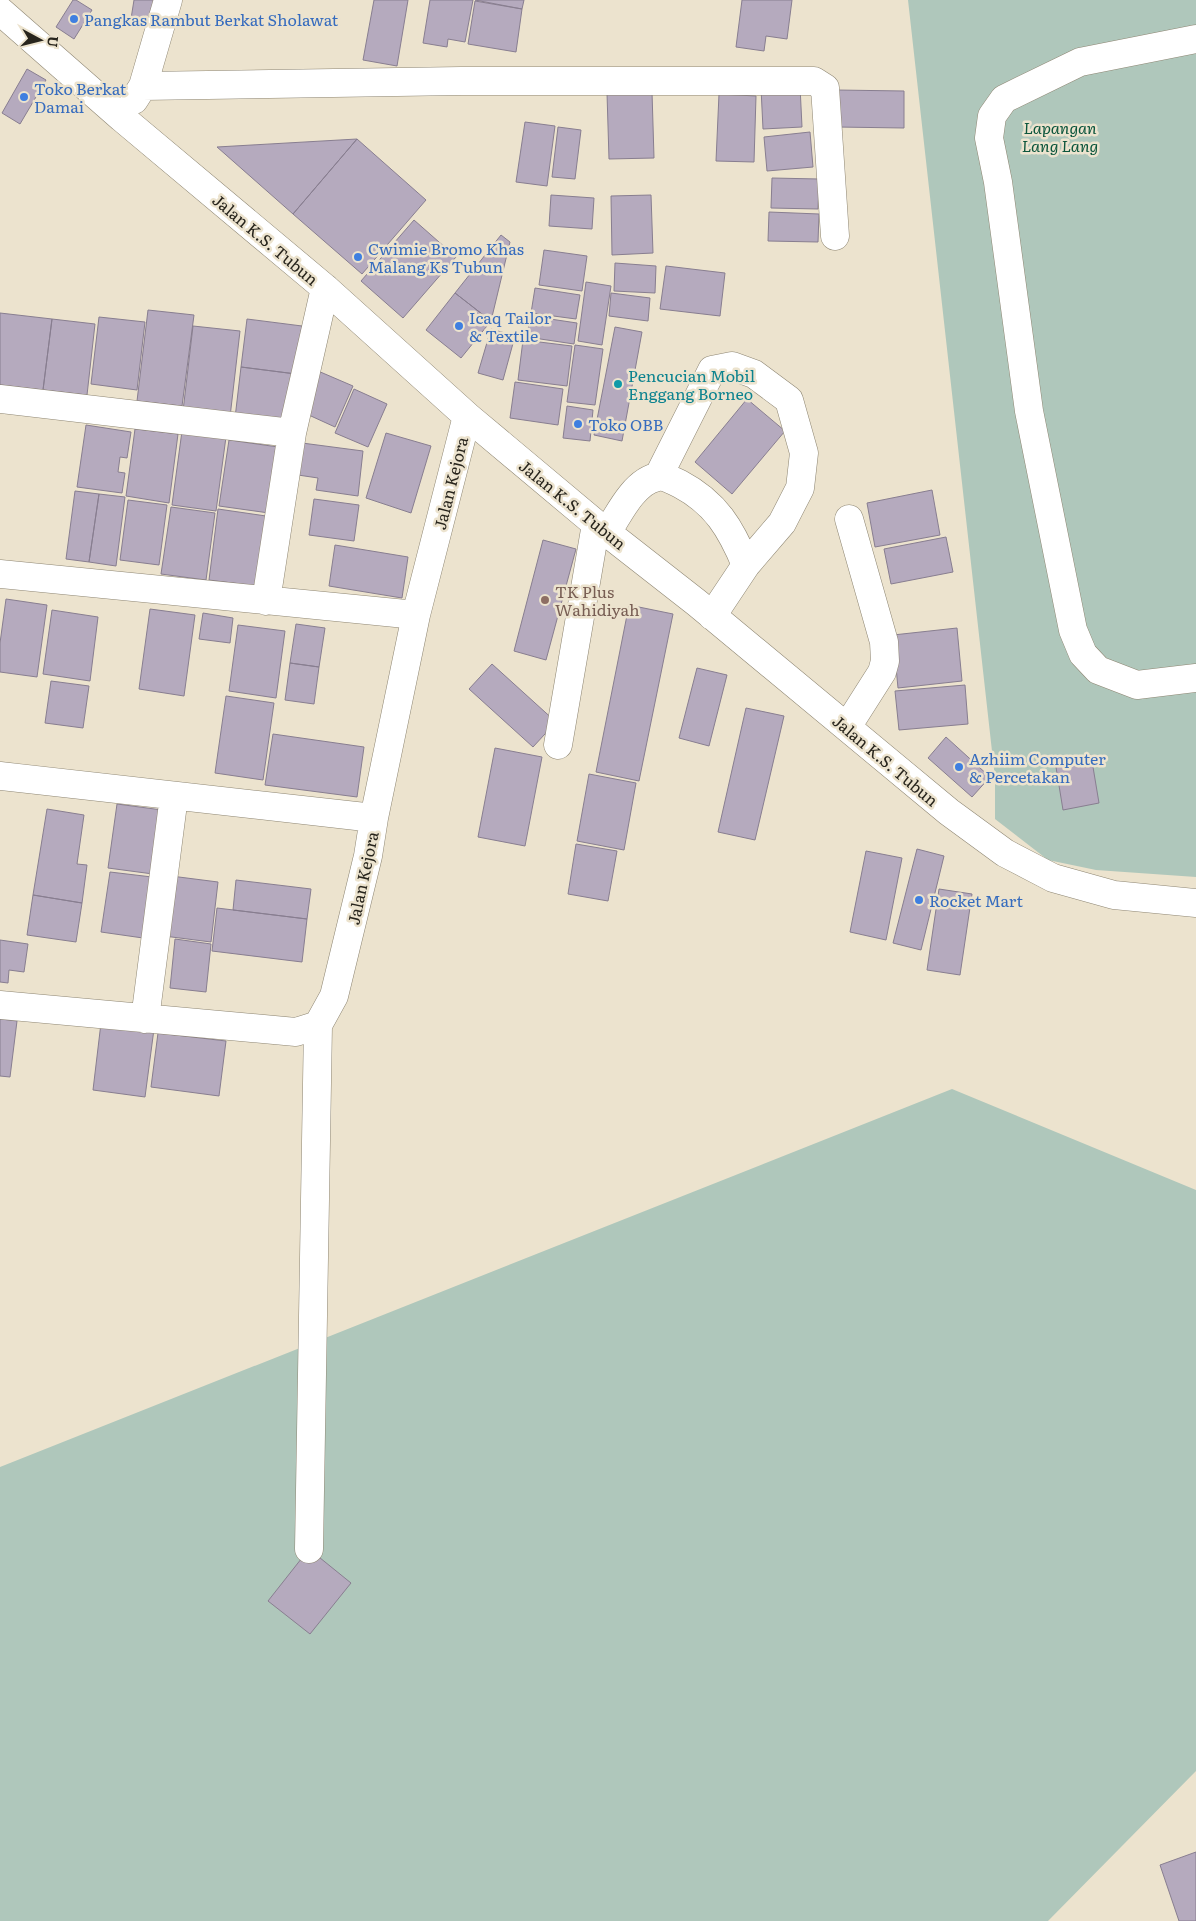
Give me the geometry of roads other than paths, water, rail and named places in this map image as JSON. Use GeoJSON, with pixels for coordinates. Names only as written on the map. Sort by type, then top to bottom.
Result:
{"type":"FeatureCollection","features":[{"type":"Feature","properties":{"kind":"street"},"geometry":{"type":"LineString","coordinates":[[122,118],[143,86],[168,0]]}},
{"type":"Feature","properties":{"kind":"street","name":"Jalan K.S. Tubun"},"geometry":{"type":"LineString","coordinates":[[0,11],[122,118],[325,288],[467,416],[949,812],[1005,853],[1053,878],[1114,894],[1196,903]]}},
{"type":"Feature","properties":{"kind":"street"},"geometry":{"type":"LineString","coordinates":[[1196,39],[1080,62],[1004,99],[992,116],[989,138],[998,182],[1029,412],[1073,630],[1083,654],[1098,670],[1137,685],[1196,678]]}},
{"type":"Feature","properties":{"kind":"street"},"geometry":{"type":"LineString","coordinates":[[143,86],[461,81],[814,81],[824,88],[835,236]]}},
{"type":"Feature","properties":{"kind":"street"},"geometry":{"type":"LineString","coordinates":[[266,601],[292,433],[325,288]]}},
{"type":"Feature","properties":{"kind":"street"},"geometry":{"type":"LineString","coordinates":[[558,745],[602,528],[630,496],[645,484],[658,477],[712,370],[732,366],[754,374],[789,400],[804,453],[800,488],[782,523],[746,566],[712,616]]}},
{"type":"Feature","properties":{"kind":"street"},"geometry":{"type":"LineString","coordinates":[[0,399],[292,433]]}},
{"type":"Feature","properties":{"kind":"street","name":"Jalan Kejora"},"geometry":{"type":"LineString","coordinates":[[318,1025],[334,996],[368,856],[374,818],[416,615],[467,416]]}},
{"type":"Feature","properties":{"kind":"street"},"geometry":{"type":"LineString","coordinates":[[658,477],[674,481],[704,499],[720,516],[734,537],[746,566]]}},
{"type":"Feature","properties":{"kind":"street"},"geometry":{"type":"LineString","coordinates":[[847,727],[882,672],[885,652],[849,519]]}},
{"type":"Feature","properties":{"kind":"street"},"geometry":{"type":"LineString","coordinates":[[0,574],[416,615]]}},
{"type":"Feature","properties":{"kind":"street"},"geometry":{"type":"LineString","coordinates":[[0,776],[374,818]]}},
{"type":"Feature","properties":{"kind":"street"},"geometry":{"type":"LineString","coordinates":[[145,1019],[174,796]]}},
{"type":"Feature","properties":{"kind":"street"},"geometry":{"type":"LineString","coordinates":[[0,1005],[296,1032],[318,1025],[309,1550]]}},
{"type":"Feature","properties":{"kind":"place","name":"Pangkas Rambut Berkat Sholawat"},"geometry":{"type":"Point","coordinates":[74,19]}},
{"type":"Feature","properties":{"kind":"place","name":"Toko Berkat Damai"},"geometry":{"type":"Point","coordinates":[24,97]}},
{"type":"Feature","properties":{"kind":"place","name":"Cwimie Bromo Khas Malang Ks Tubun"},"geometry":{"type":"Point","coordinates":[358,257]}},
{"type":"Feature","properties":{"kind":"place","name":"Icaq Tailor & Textile"},"geometry":{"type":"Point","coordinates":[459,326]}},
{"type":"Feature","properties":{"kind":"place","name":"Pencucian Mobil Enggang Borneo"},"geometry":{"type":"Point","coordinates":[618,384]}},
{"type":"Feature","properties":{"kind":"place","name":"Toko OBB"},"geometry":{"type":"Point","coordinates":[578,424]}},
{"type":"Feature","properties":{"kind":"place","name":"TK Plus Wahidiyah"},"geometry":{"type":"Point","coordinates":[545,600]}},
{"type":"Feature","properties":{"kind":"place","name":"Azhiim Computer & Percetakan"},"geometry":{"type":"Point","coordinates":[959,767]}},
{"type":"Feature","properties":{"kind":"place","name":"Rocket Mart"},"geometry":{"type":"Point","coordinates":[919,900]}},
{"type":"Feature","properties":{"kind":"park label","name":"Lapangan Lang Lang"},"geometry":{"type":"Point","coordinates":[1060,136]}}]}
